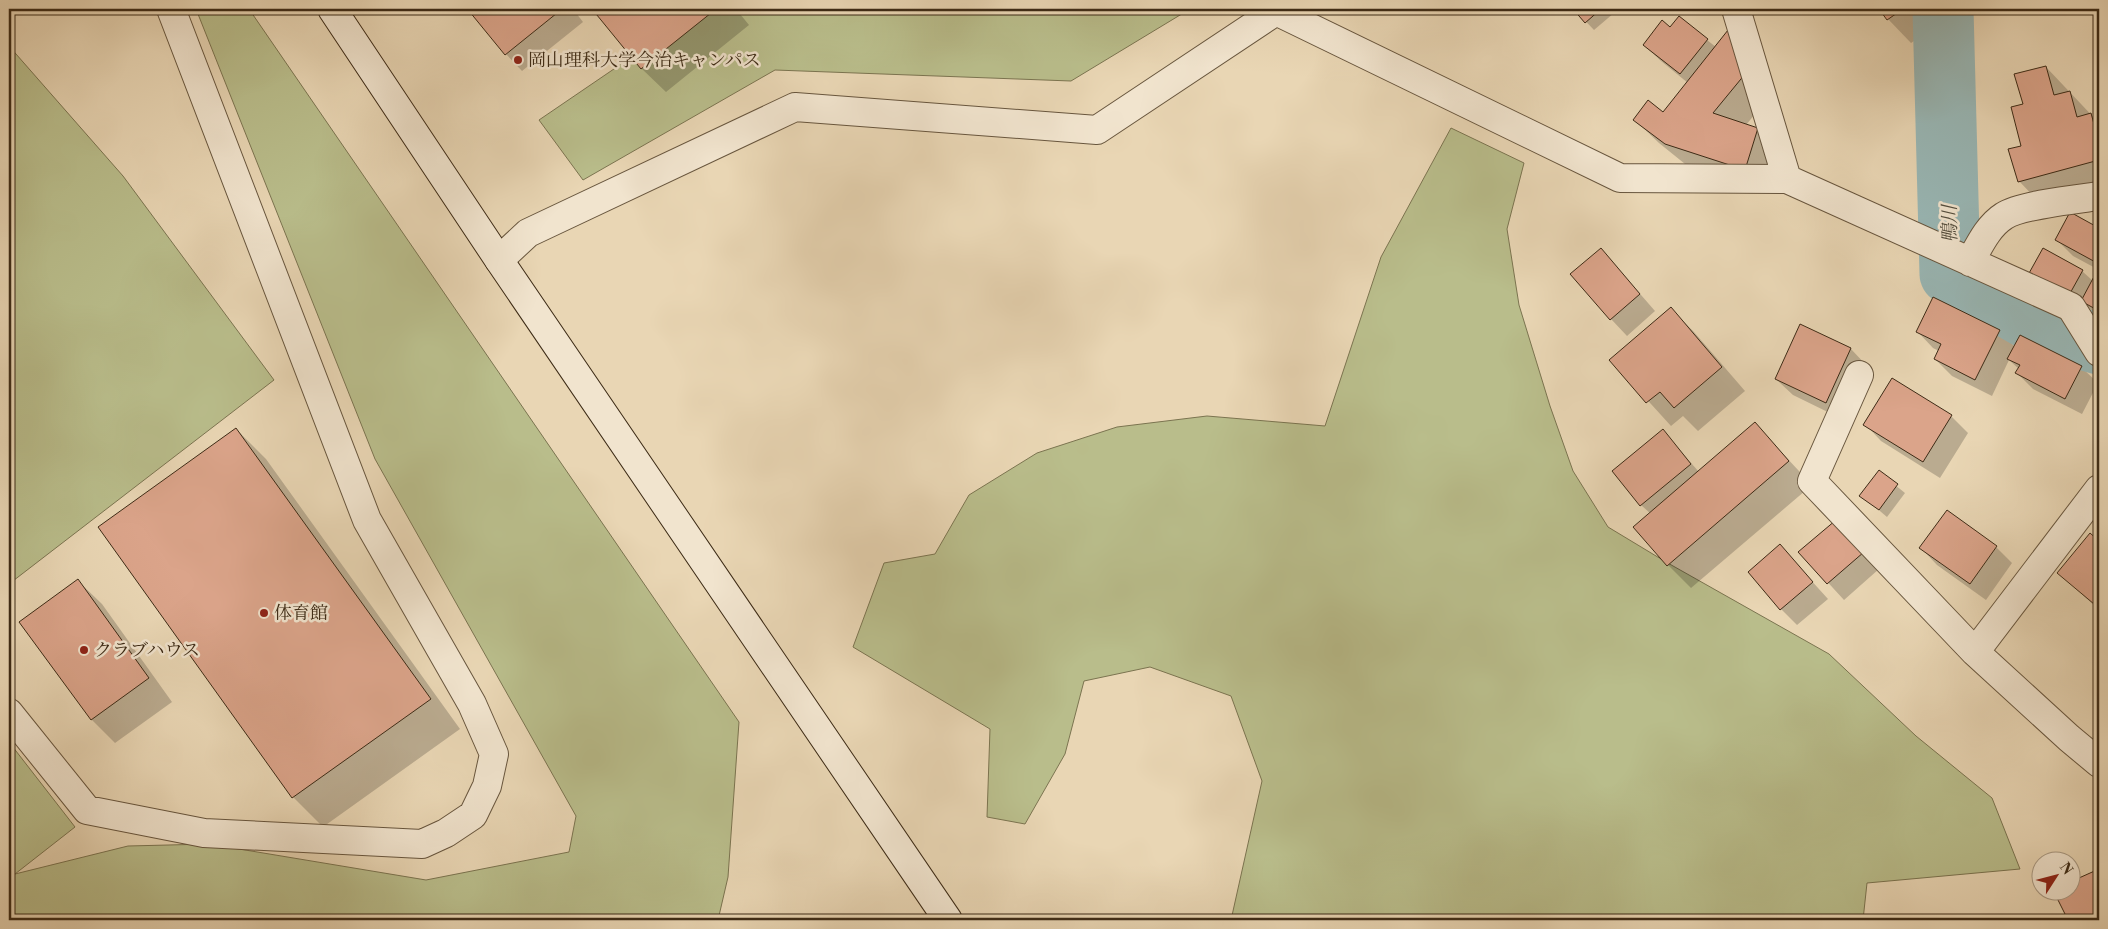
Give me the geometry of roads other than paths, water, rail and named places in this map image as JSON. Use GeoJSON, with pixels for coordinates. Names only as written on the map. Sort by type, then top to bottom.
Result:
{"type":"FeatureCollection","features":[{"type":"Feature","properties":{"kind":"street"},"geometry":{"type":"LineString","coordinates":[[9,713],[87,810],[204,832],[422,844],[446,833],[473,815],[487,786],[494,754],[472,704],[367,520],[171,9]]}},
{"type":"Feature","properties":{"kind":"street"},"geometry":{"type":"LineString","coordinates":[[332,9],[498,260],[948,920]]}},
{"type":"Feature","properties":{"kind":"street"},"geometry":{"type":"LineString","coordinates":[[1736,9],[1787,179]]}},
{"type":"Feature","properties":{"kind":"street"},"geometry":{"type":"LineString","coordinates":[[498,260],[528,233],[795,107],[1097,130],[1276,11],[1620,178],[1787,179],[2070,307],[2099,352]]}},
{"type":"Feature","properties":{"kind":"street"},"geometry":{"type":"LineString","coordinates":[[1970,262],[1987,232],[2005,215],[2032,207],[2099,196]]}},
{"type":"Feature","properties":{"kind":"street"},"geometry":{"type":"LineString","coordinates":[[1860,375],[1812,481],[1975,652],[2099,763]]}},
{"type":"Feature","properties":{"kind":"street"},"geometry":{"type":"LineString","coordinates":[[1975,652],[2099,489]]}},
{"type":"Feature","properties":{"kind":"waterway","name":"鴨川"},"geometry":{"type":"LineString","coordinates":[[1943,9],[1950,274],[2045,328],[2099,344]]}},
{"type":"Feature","properties":{"kind":"place","name":"岡山理科大学今治キャンパス"},"geometry":{"type":"Point","coordinates":[518,60]}},
{"type":"Feature","properties":{"kind":"place","name":"体育館"},"geometry":{"type":"Point","coordinates":[264,613]}},
{"type":"Feature","properties":{"kind":"place","name":"クラブハウス"},"geometry":{"type":"Point","coordinates":[84,650]}}]}
